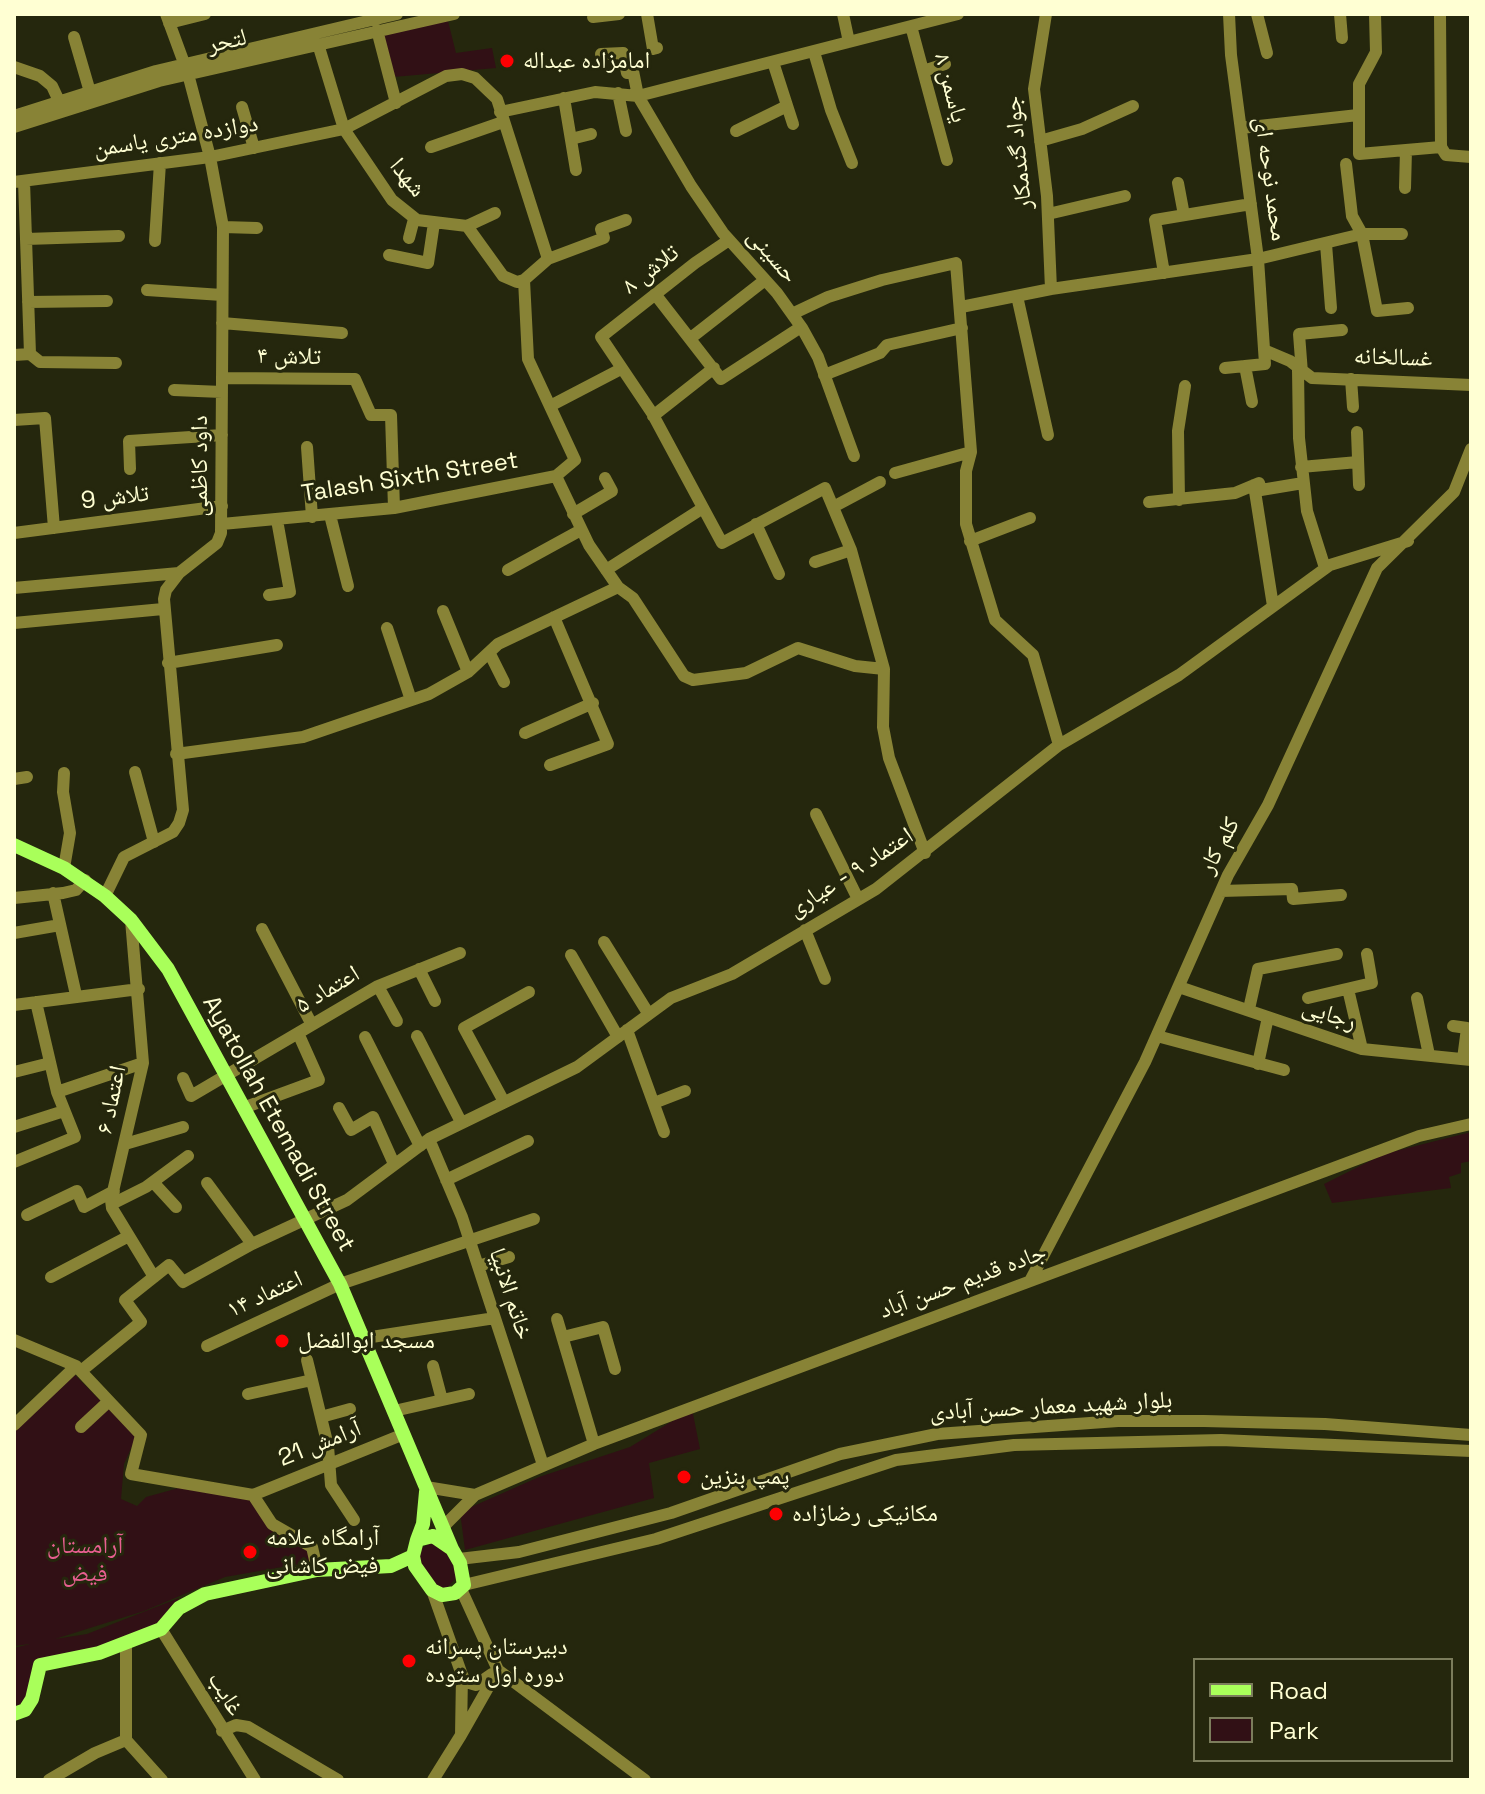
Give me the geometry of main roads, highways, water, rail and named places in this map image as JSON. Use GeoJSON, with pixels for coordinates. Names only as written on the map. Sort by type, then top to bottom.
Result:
{"type":"FeatureCollection","features":[{"type":"Feature","properties":{"kind":"main road","name":"Ayatollah Etemadi Street"},"geometry":{"type":"LineString","coordinates":[[14,845],[64,868],[105,896],[131,920],[168,969],[340,1284],[456,1554]]}},
{"type":"Feature","properties":{"kind":"main road"},"geometry":{"type":"LineString","coordinates":[[417,1540],[433,1536],[456,1554],[463,1587],[447,1596],[432,1590],[418,1572],[413,1556],[417,1540],[423,1524],[426,1487]]}},
{"type":"Feature","properties":{"kind":"main road"},"geometry":{"type":"LineString","coordinates":[[14,1714],[25,1710],[32,1699],[40,1665],[86,1657],[161,1629],[179,1608],[205,1594],[317,1570],[391,1566],[413,1556]]}},
{"type":"Feature","properties":{"kind":"place","name":"امامزاده عبداله"},"geometry":{"type":"Point","coordinates":[507,61]}},
{"type":"Feature","properties":{"kind":"place","name":"مسجد ابوالفضل"},"geometry":{"type":"Point","coordinates":[282,1341]}},
{"type":"Feature","properties":{"kind":"place","name":"پمپ بنزین"},"geometry":{"type":"Point","coordinates":[684,1477]}},
{"type":"Feature","properties":{"kind":"place","name":"مکانیکی رضازاده"},"geometry":{"type":"Point","coordinates":[776,1514]}},
{"type":"Feature","properties":{"kind":"place","name":"آرامگاه علامه فیض کاشانی"},"geometry":{"type":"Point","coordinates":[250,1552]}},
{"type":"Feature","properties":{"kind":"place","name":"دبیرستان پسرانه دوره اول ستوده"},"geometry":{"type":"Point","coordinates":[409,1661]}},
{"type":"Feature","properties":{"kind":"park label","name":"آرامستان فیض"},"geometry":{"type":"Point","coordinates":[85,1560]}}]}
